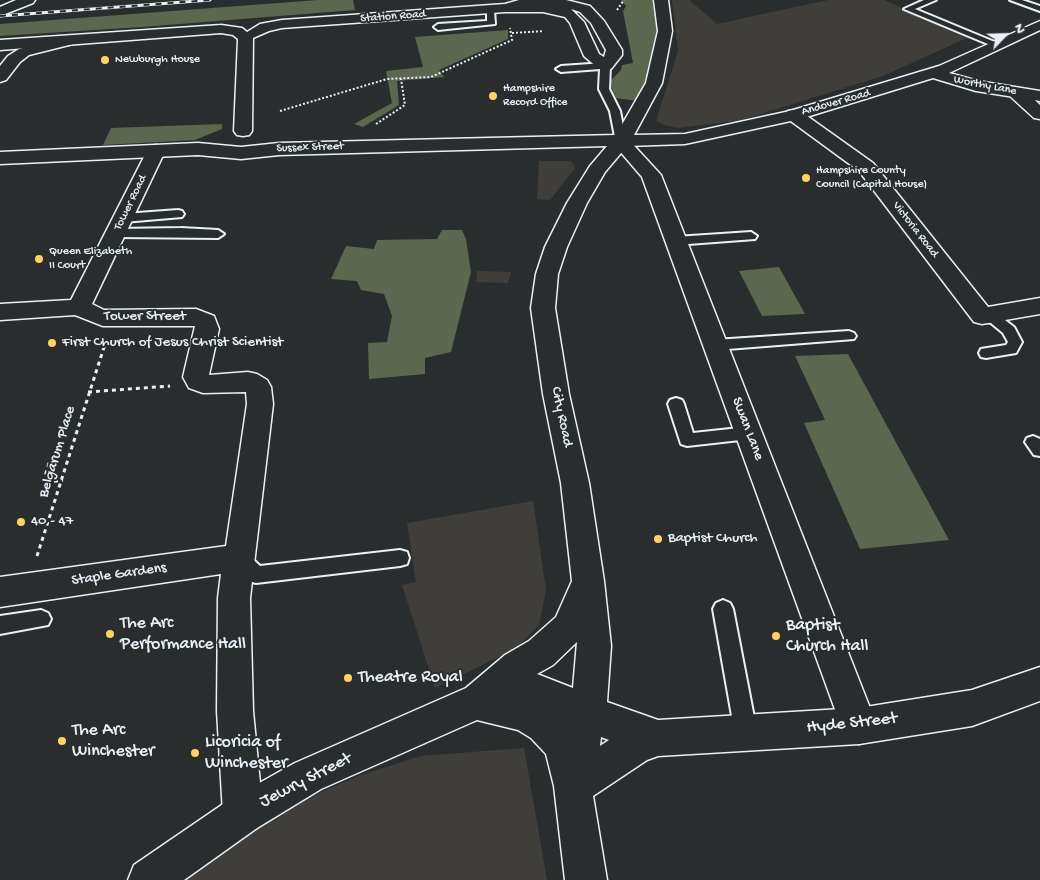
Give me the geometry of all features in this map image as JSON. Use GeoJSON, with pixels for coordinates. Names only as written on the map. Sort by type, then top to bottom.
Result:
{"type":"FeatureCollection","features":[{"type":"Feature","properties":{"kind":"main road"},"geometry":{"type":"LineString","coordinates":[[0,12],[28,0]]}},
{"type":"Feature","properties":{"kind":"main road","name":"City Road"},"geometry":{"type":"LineString","coordinates":[[573,787],[588,712],[594,646],[588,581],[575,483],[556,394],[543,308],[547,274],[560,238],[588,183],[621,142],[654,83],[665,31],[661,0]]}},
{"type":"Feature","properties":{"kind":"main road"},"geometry":{"type":"LineString","coordinates":[[545,1],[568,3],[585,9],[597,21],[614,50],[614,55],[605,66],[592,56],[576,22],[567,12],[552,9],[505,8],[545,1]]}},
{"type":"Feature","properties":{"kind":"main road","name":"Station Road"},"geometry":{"type":"LineString","coordinates":[[68,41],[221,29],[253,24],[282,24],[505,8]]}},
{"type":"Feature","properties":{"kind":"main road","name":"Station Road"},"geometry":{"type":"LineString","coordinates":[[246,37],[265,27],[282,24]]}},
{"type":"Feature","properties":{"kind":"main road","name":"Andover Road"},"geometry":{"type":"LineString","coordinates":[[621,142],[685,139],[794,115],[932,73],[1040,25]]}},
{"type":"Feature","properties":{"kind":"main road"},"geometry":{"type":"LineString","coordinates":[[221,29],[237,31],[246,37],[243,131]]}},
{"type":"Feature","properties":{"kind":"main road"},"geometry":{"type":"LineString","coordinates":[[0,44],[68,41]]}},
{"type":"Feature","properties":{"kind":"main road"},"geometry":{"type":"LineString","coordinates":[[0,77],[14,59],[24,52],[68,41]]}},
{"type":"Feature","properties":{"kind":"main road","name":"Worthy Lane"},"geometry":{"type":"LineString","coordinates":[[932,73],[976,86],[1040,96]]}},
{"type":"Feature","properties":{"kind":"main road"},"geometry":{"type":"LineString","coordinates":[[1017,93],[1040,114]]}},
{"type":"Feature","properties":{"kind":"main road","name":"Victoria Road"},"geometry":{"type":"LineString","coordinates":[[794,115],[866,168],[982,316]]}},
{"type":"Feature","properties":{"kind":"main road"},"geometry":{"type":"LineString","coordinates":[[243,131],[279,149]]}},
{"type":"Feature","properties":{"kind":"main road"},"geometry":{"type":"LineString","coordinates":[[198,149],[223,142],[243,131]]}},
{"type":"Feature","properties":{"kind":"main road","name":"Sussex Street"},"geometry":{"type":"LineString","coordinates":[[0,158],[198,149],[241,153],[279,149],[556,141],[621,142]]}},
{"type":"Feature","properties":{"kind":"main road","name":"Swan Lane"},"geometry":{"type":"LineString","coordinates":[[621,142],[651,174],[859,726]]}},
{"type":"Feature","properties":{"kind":"main road","name":"Tower Road"},"geometry":{"type":"LineString","coordinates":[[79,307],[156,151]]}},
{"type":"Feature","properties":{"kind":"main road"},"geometry":{"type":"LineString","coordinates":[[982,316],[1040,306]]}},
{"type":"Feature","properties":{"kind":"main road","name":"Tower Street"},"geometry":{"type":"LineString","coordinates":[[0,312],[79,307],[90,314],[103,318],[196,317],[206,322],[207,329],[196,377],[198,381]]}},
{"type":"Feature","properties":{"kind":"main road"},"geometry":{"type":"LineString","coordinates":[[198,381],[203,384],[220,385],[248,382],[258,388],[260,404],[234,598],[235,711],[243,814]]}},
{"type":"Feature","properties":{"kind":"main road","name":"Staple Gardens"},"geometry":{"type":"LineString","coordinates":[[13,590],[238,558]]}},
{"type":"Feature","properties":{"kind":"main road","name":"Jewry Street"},"geometry":{"type":"LineString","coordinates":[[475,702],[517,667],[541,654],[568,628],[588,581]]}},
{"type":"Feature","properties":{"kind":"main road","name":"Hyde Street"},"geometry":{"type":"LineString","coordinates":[[573,787],[620,754],[640,743],[658,738],[859,726],[972,708],[1040,684]]}},
{"type":"Feature","properties":{"kind":"main road","name":"Jewry Street"},"geometry":{"type":"LineString","coordinates":[[149,880],[243,814],[308,776],[475,702],[515,692],[541,692],[588,712]]}},
{"type":"Feature","properties":{"kind":"main road"},"geometry":{"type":"LineString","coordinates":[[475,702],[524,714],[544,724],[562,744],[573,787],[586,880]]}},
{"type":"Feature","properties":{"kind":"main road","name":"Hyde Street"},"geometry":{"type":"LineString","coordinates":[[588,712],[619,726],[658,738]]}},
{"type":"Feature","properties":{"kind":"lane"},"geometry":{"type":"LineString","coordinates":[[932,0],[908,9],[998,45]]}},
{"type":"Feature","properties":{"kind":"lane"},"geometry":{"type":"LineString","coordinates":[[1014,0],[1040,9]]}},
{"type":"Feature","properties":{"kind":"lane"},"geometry":{"type":"LineString","coordinates":[[438,27],[492,22],[490,10]]}},
{"type":"Feature","properties":{"kind":"lane"},"geometry":{"type":"LineString","coordinates":[[562,69],[605,66],[604,89],[615,111],[621,142]]}},
{"type":"Feature","properties":{"kind":"lane"},"geometry":{"type":"LineString","coordinates":[[121,225],[178,214]]}},
{"type":"Feature","properties":{"kind":"lane"},"geometry":{"type":"LineString","coordinates":[[121,225],[218,234]]}},
{"type":"Feature","properties":{"kind":"lane"},"geometry":{"type":"LineString","coordinates":[[676,241],[751,236]]}},
{"type":"Feature","properties":{"kind":"lane"},"geometry":{"type":"LineString","coordinates":[[982,316],[996,320],[1009,330],[1015,342],[1011,349],[1002,352],[986,353]]}},
{"type":"Feature","properties":{"kind":"lane"},"geometry":{"type":"LineString","coordinates":[[715,345],[849,336]]}},
{"type":"Feature","properties":{"kind":"lane"},"geometry":{"type":"LineString","coordinates":[[676,404],[687,440],[749,433]]}},
{"type":"Feature","properties":{"kind":"lane"},"geometry":{"type":"LineString","coordinates":[[238,558],[256,575],[400,558]]}},
{"type":"Feature","properties":{"kind":"lane"},"geometry":{"type":"LineString","coordinates":[[723,609],[746,733]]}},
{"type":"Feature","properties":{"kind":"lane"},"geometry":{"type":"LineString","coordinates":[[0,625],[41,619]]}},
{"type":"Feature","properties":{"kind":"path"},"geometry":{"type":"LineString","coordinates":[[616,11],[624,0]]}},
{"type":"Feature","properties":{"kind":"path"},"geometry":{"type":"LineString","coordinates":[[512,33],[522,32]]}},
{"type":"Feature","properties":{"kind":"path"},"geometry":{"type":"LineString","coordinates":[[280,111],[387,79],[431,77],[512,40]]}},
{"type":"Feature","properties":{"kind":"path"},"geometry":{"type":"LineString","coordinates":[[373,126],[405,105],[401,78]]}},
{"type":"Feature","properties":{"kind":"path","name":"Belgarum Place"},"geometry":{"type":"LineString","coordinates":[[13,590],[62,480],[88,392],[106,340]]}},
{"type":"Feature","properties":{"kind":"path"},"geometry":{"type":"LineString","coordinates":[[88,392],[180,385],[198,381]]}},
{"type":"Feature","properties":{"kind":"path"},"geometry":{"type":"LineString","coordinates":[[49,462],[43,483],[62,480]]}},
{"type":"Feature","properties":{"kind":"shaded area"},"geometry":{"type":"Polygon","coordinates":[[[672,0],[689,0],[717,24],[828,0],[884,0],[969,37],[883,76],[738,121],[678,128],[656,121],[678,51],[672,0]]]}},
{"type":"Feature","properties":{"kind":"shaded area"},"geometry":{"type":"Polygon","coordinates":[[[539,161],[571,161],[575,168],[550,200],[537,199],[539,161]]]}},
{"type":"Feature","properties":{"kind":"shaded area"},"geometry":{"type":"Polygon","coordinates":[[[477,271],[511,272],[508,283],[476,282],[477,271]]]}},
{"type":"Feature","properties":{"kind":"shaded area"},"geometry":{"type":"Polygon","coordinates":[[[533,501],[546,590],[539,625],[517,648],[435,688],[402,585],[416,582],[407,523],[533,501]]]}},
{"type":"Feature","properties":{"kind":"shaded area"},"geometry":{"type":"Polygon","coordinates":[[[524,748],[547,880],[174,880],[269,815],[358,776],[421,756],[524,748]]]}},
{"type":"Feature","properties":{"kind":"green space"},"geometry":{"type":"Polygon","coordinates":[[[318,0],[353,0],[355,10],[0,36],[0,24],[318,0]]]}},
{"type":"Feature","properties":{"kind":"green space"},"geometry":{"type":"Polygon","coordinates":[[[621,0],[656,0],[660,32],[650,81],[638,101],[616,98],[609,82],[621,70],[622,65],[633,63],[623,11],[626,6],[621,0]]]}},
{"type":"Feature","properties":{"kind":"green space"},"geometry":{"type":"Polygon","coordinates":[[[508,30],[508,39],[439,70],[444,77],[397,81],[399,105],[363,127],[354,124],[392,103],[386,71],[423,67],[415,37],[508,30]]]}},
{"type":"Feature","properties":{"kind":"green space"},"geometry":{"type":"Polygon","coordinates":[[[222,124],[222,129],[195,140],[103,145],[111,128],[222,124]]]}},
{"type":"Feature","properties":{"kind":"green space"},"geometry":{"type":"Polygon","coordinates":[[[442,230],[462,230],[466,239],[471,272],[451,352],[425,358],[425,374],[369,379],[368,343],[387,342],[392,316],[384,294],[361,290],[357,281],[331,279],[346,246],[374,249],[377,240],[437,239],[442,230]]]}},
{"type":"Feature","properties":{"kind":"green space"},"geometry":{"type":"Polygon","coordinates":[[[779,267],[805,314],[762,316],[739,271],[779,267]]]}},
{"type":"Feature","properties":{"kind":"green space"},"geometry":{"type":"Polygon","coordinates":[[[848,354],[949,540],[860,549],[804,423],[825,420],[795,356],[848,354]]]}},
{"type":"Feature","properties":{"kind":"railway"},"geometry":{"type":"LineString","coordinates":[[0,16],[210,0]]}},
{"type":"Feature","properties":{"kind":"place","name":"Newburgh House"},"geometry":{"type":"Point","coordinates":[105,60]}},
{"type":"Feature","properties":{"kind":"place","name":"Hampshire Record Office"},"geometry":{"type":"Point","coordinates":[493,96]}},
{"type":"Feature","properties":{"kind":"place","name":"Hampshire County Council (Capital House)"},"geometry":{"type":"Point","coordinates":[806,178]}},
{"type":"Feature","properties":{"kind":"place","name":"Queen Elizabeth II Court"},"geometry":{"type":"Point","coordinates":[39,259]}},
{"type":"Feature","properties":{"kind":"place","name":"First Church of Jesus Christ Scientist"},"geometry":{"type":"Point","coordinates":[52,343]}},
{"type":"Feature","properties":{"kind":"place","name":"40 - 47"},"geometry":{"type":"Point","coordinates":[21,522]}},
{"type":"Feature","properties":{"kind":"place","name":"Baptist Church"},"geometry":{"type":"Point","coordinates":[658,539]}},
{"type":"Feature","properties":{"kind":"place","name":"The Arc Performance Hall"},"geometry":{"type":"Point","coordinates":[110,634]}},
{"type":"Feature","properties":{"kind":"place","name":"Baptist Church Hall"},"geometry":{"type":"Point","coordinates":[776,636]}},
{"type":"Feature","properties":{"kind":"place","name":"Theatre Royal"},"geometry":{"type":"Point","coordinates":[348,678]}},
{"type":"Feature","properties":{"kind":"place","name":"The Arc Winchester"},"geometry":{"type":"Point","coordinates":[62,741]}},
{"type":"Feature","properties":{"kind":"place","name":"Licoricia of Winchester"},"geometry":{"type":"Point","coordinates":[195,753]}}]}
